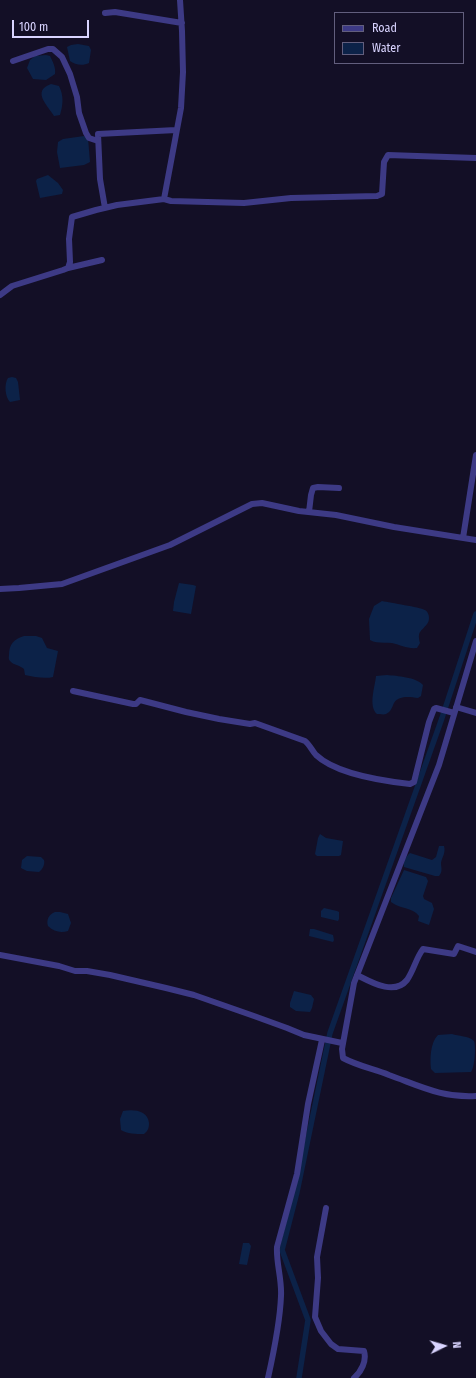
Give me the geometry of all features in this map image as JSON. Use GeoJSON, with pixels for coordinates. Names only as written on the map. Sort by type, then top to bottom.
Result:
{"type":"FeatureCollection","features":[{"type":"Feature","properties":{"kind":"street"},"geometry":{"type":"LineString","coordinates":[[164,199],[180,108],[182,79],[182,23],[180,0]]}},
{"type":"Feature","properties":{"kind":"street"},"geometry":{"type":"LineString","coordinates":[[105,13],[115,12],[182,23]]}},
{"type":"Feature","properties":{"kind":"street"},"geometry":{"type":"LineString","coordinates":[[13,61],[48,49],[53,49],[62,57],[70,74],[77,97],[79,113],[86,132],[89,138],[98,141]]}},
{"type":"Feature","properties":{"kind":"street"},"geometry":{"type":"LineString","coordinates":[[105,208],[100,179],[98,134],[176,130]]}},
{"type":"Feature","properties":{"kind":"street"},"geometry":{"type":"LineString","coordinates":[[68,268],[70,262],[69,239],[72,216],[105,208],[164,199],[171,201],[244,203],[291,198],[377,196],[382,194],[384,162],[388,154],[476,158]]}},
{"type":"Feature","properties":{"kind":"street"},"geometry":{"type":"LineString","coordinates":[[0,295],[12,286],[68,268],[102,260]]}},
{"type":"Feature","properties":{"kind":"street"},"geometry":{"type":"LineString","coordinates":[[463,538],[476,455]]}},
{"type":"Feature","properties":{"kind":"street"},"geometry":{"type":"LineString","coordinates":[[310,512],[311,494],[313,488],[339,488]]}},
{"type":"Feature","properties":{"kind":"street"},"geometry":{"type":"LineString","coordinates":[[0,589],[62,584],[170,545],[252,504],[262,503],[286,509],[336,515],[394,527],[476,540]]}},
{"type":"Feature","properties":{"kind":"street"},"geometry":{"type":"LineString","coordinates":[[476,641],[453,710],[439,765],[354,983],[339,1043],[343,1058],[353,1064],[389,1075],[439,1094],[459,1097],[476,1096]]}},
{"type":"Feature","properties":{"kind":"street"},"geometry":{"type":"LineString","coordinates":[[73,691],[133,704],[136,704],[140,700],[219,719],[250,724],[255,722],[305,741],[316,755],[337,768],[366,776],[410,784],[414,782],[429,722],[434,709],[476,713]]}},
{"type":"Feature","properties":{"kind":"street"},"geometry":{"type":"LineString","coordinates":[[357,975],[385,987],[400,986],[407,979],[423,949],[454,954],[458,946],[476,952]]}},
{"type":"Feature","properties":{"kind":"street"},"geometry":{"type":"LineString","coordinates":[[0,955],[59,966],[75,971],[87,971],[110,975],[194,995],[304,1035],[339,1043]]}},
{"type":"Feature","properties":{"kind":"street"},"geometry":{"type":"LineString","coordinates":[[268,1378],[277,1331],[281,1297],[281,1281],[277,1246],[297,1174],[308,1104],[324,1040]]}},
{"type":"Feature","properties":{"kind":"street"},"geometry":{"type":"LineString","coordinates":[[326,1208],[317,1257],[318,1278],[315,1317],[321,1331],[338,1349],[364,1351],[365,1355],[362,1370],[354,1378]]}},
{"type":"Feature","properties":{"kind":"water"},"geometry":{"type":"Polygon","coordinates":[[[78,44],[89,46],[91,50],[89,63],[79,65],[70,61],[67,47],[78,44]]]}},
{"type":"Feature","properties":{"kind":"water"},"geometry":{"type":"Polygon","coordinates":[[[35,56],[50,56],[52,60],[55,67],[55,74],[46,80],[33,79],[27,68],[30,60],[35,56]]]}},
{"type":"Feature","properties":{"kind":"water"},"geometry":{"type":"Polygon","coordinates":[[[51,84],[59,86],[62,93],[60,115],[54,116],[43,99],[42,91],[45,87],[51,84]]]}},
{"type":"Feature","properties":{"kind":"water"},"geometry":{"type":"Polygon","coordinates":[[[84,136],[88,138],[90,162],[84,165],[60,168],[57,152],[58,142],[63,139],[84,136]]]}},
{"type":"Feature","properties":{"kind":"water"},"geometry":{"type":"Polygon","coordinates":[[[48,175],[58,183],[63,190],[62,194],[40,198],[36,181],[37,179],[48,175]]]}},
{"type":"Feature","properties":{"kind":"water"},"geometry":{"type":"Polygon","coordinates":[[[8,378],[16,378],[18,382],[20,400],[10,402],[6,394],[6,387],[8,378]]]}},
{"type":"Feature","properties":{"kind":"water"},"geometry":{"type":"Polygon","coordinates":[[[179,583],[196,586],[191,614],[173,611],[179,583]]]}},
{"type":"Feature","properties":{"kind":"water"},"geometry":{"type":"Polygon","coordinates":[[[382,601],[427,611],[429,621],[419,634],[420,643],[417,648],[370,640],[369,619],[374,606],[382,601]]]}},
{"type":"Feature","properties":{"kind":"water"},"geometry":{"type":"Polygon","coordinates":[[[24,636],[36,636],[42,638],[47,648],[58,651],[53,677],[43,678],[25,675],[24,669],[9,660],[11,645],[15,640],[24,636]]]}},
{"type":"Feature","properties":{"kind":"water"},"geometry":{"type":"Polygon","coordinates":[[[387,675],[406,677],[420,682],[423,685],[421,696],[418,698],[405,697],[396,700],[388,713],[377,714],[374,711],[372,701],[376,676],[387,675]]]}},
{"type":"Feature","properties":{"kind":"water"},"geometry":{"type":"Polygon","coordinates":[[[320,834],[326,838],[343,841],[341,855],[317,856],[315,854],[320,834]]]}},
{"type":"Feature","properties":{"kind":"water"},"geometry":{"type":"Polygon","coordinates":[[[439,846],[444,846],[445,851],[439,876],[404,867],[405,859],[410,853],[432,860],[436,857],[439,846]]]}},
{"type":"Feature","properties":{"kind":"water"},"geometry":{"type":"Polygon","coordinates":[[[27,856],[41,857],[44,860],[42,869],[39,872],[27,871],[21,868],[22,860],[27,856]]]}},
{"type":"Feature","properties":{"kind":"water"},"geometry":{"type":"Polygon","coordinates":[[[404,870],[426,877],[428,881],[423,896],[424,899],[432,903],[434,909],[429,925],[418,921],[419,916],[413,911],[391,902],[391,898],[404,870]]]}},
{"type":"Feature","properties":{"kind":"water"},"geometry":{"type":"Polygon","coordinates":[[[324,908],[339,912],[338,921],[321,917],[321,911],[324,908]]]}},
{"type":"Feature","properties":{"kind":"water"},"geometry":{"type":"Polygon","coordinates":[[[55,912],[68,914],[71,923],[68,931],[58,932],[48,926],[48,918],[55,912]]]}},
{"type":"Feature","properties":{"kind":"water"},"geometry":{"type":"Polygon","coordinates":[[[310,929],[333,935],[333,942],[309,936],[310,929]]]}},
{"type":"Feature","properties":{"kind":"water"},"geometry":{"type":"Polygon","coordinates":[[[294,991],[311,995],[314,999],[310,1012],[296,1011],[290,1007],[294,991]]]}},
{"type":"Feature","properties":{"kind":"water"},"geometry":{"type":"Polygon","coordinates":[[[452,1034],[466,1037],[474,1041],[475,1056],[471,1072],[435,1073],[431,1069],[431,1051],[433,1042],[438,1035],[452,1034]]]}},
{"type":"Feature","properties":{"kind":"water"},"geometry":{"type":"Polygon","coordinates":[[[135,1110],[146,1115],[149,1123],[144,1134],[135,1134],[121,1130],[120,1119],[123,1111],[135,1110]]]}},
{"type":"Feature","properties":{"kind":"water"},"geometry":{"type":"Polygon","coordinates":[[[243,1243],[249,1243],[251,1246],[247,1265],[239,1264],[243,1243]]]}},
{"type":"Feature","properties":{"kind":"waterway"},"geometry":{"type":"LineString","coordinates":[[299,1378],[308,1320],[282,1250],[297,1192],[330,1033],[442,718],[476,614]]}}]}
